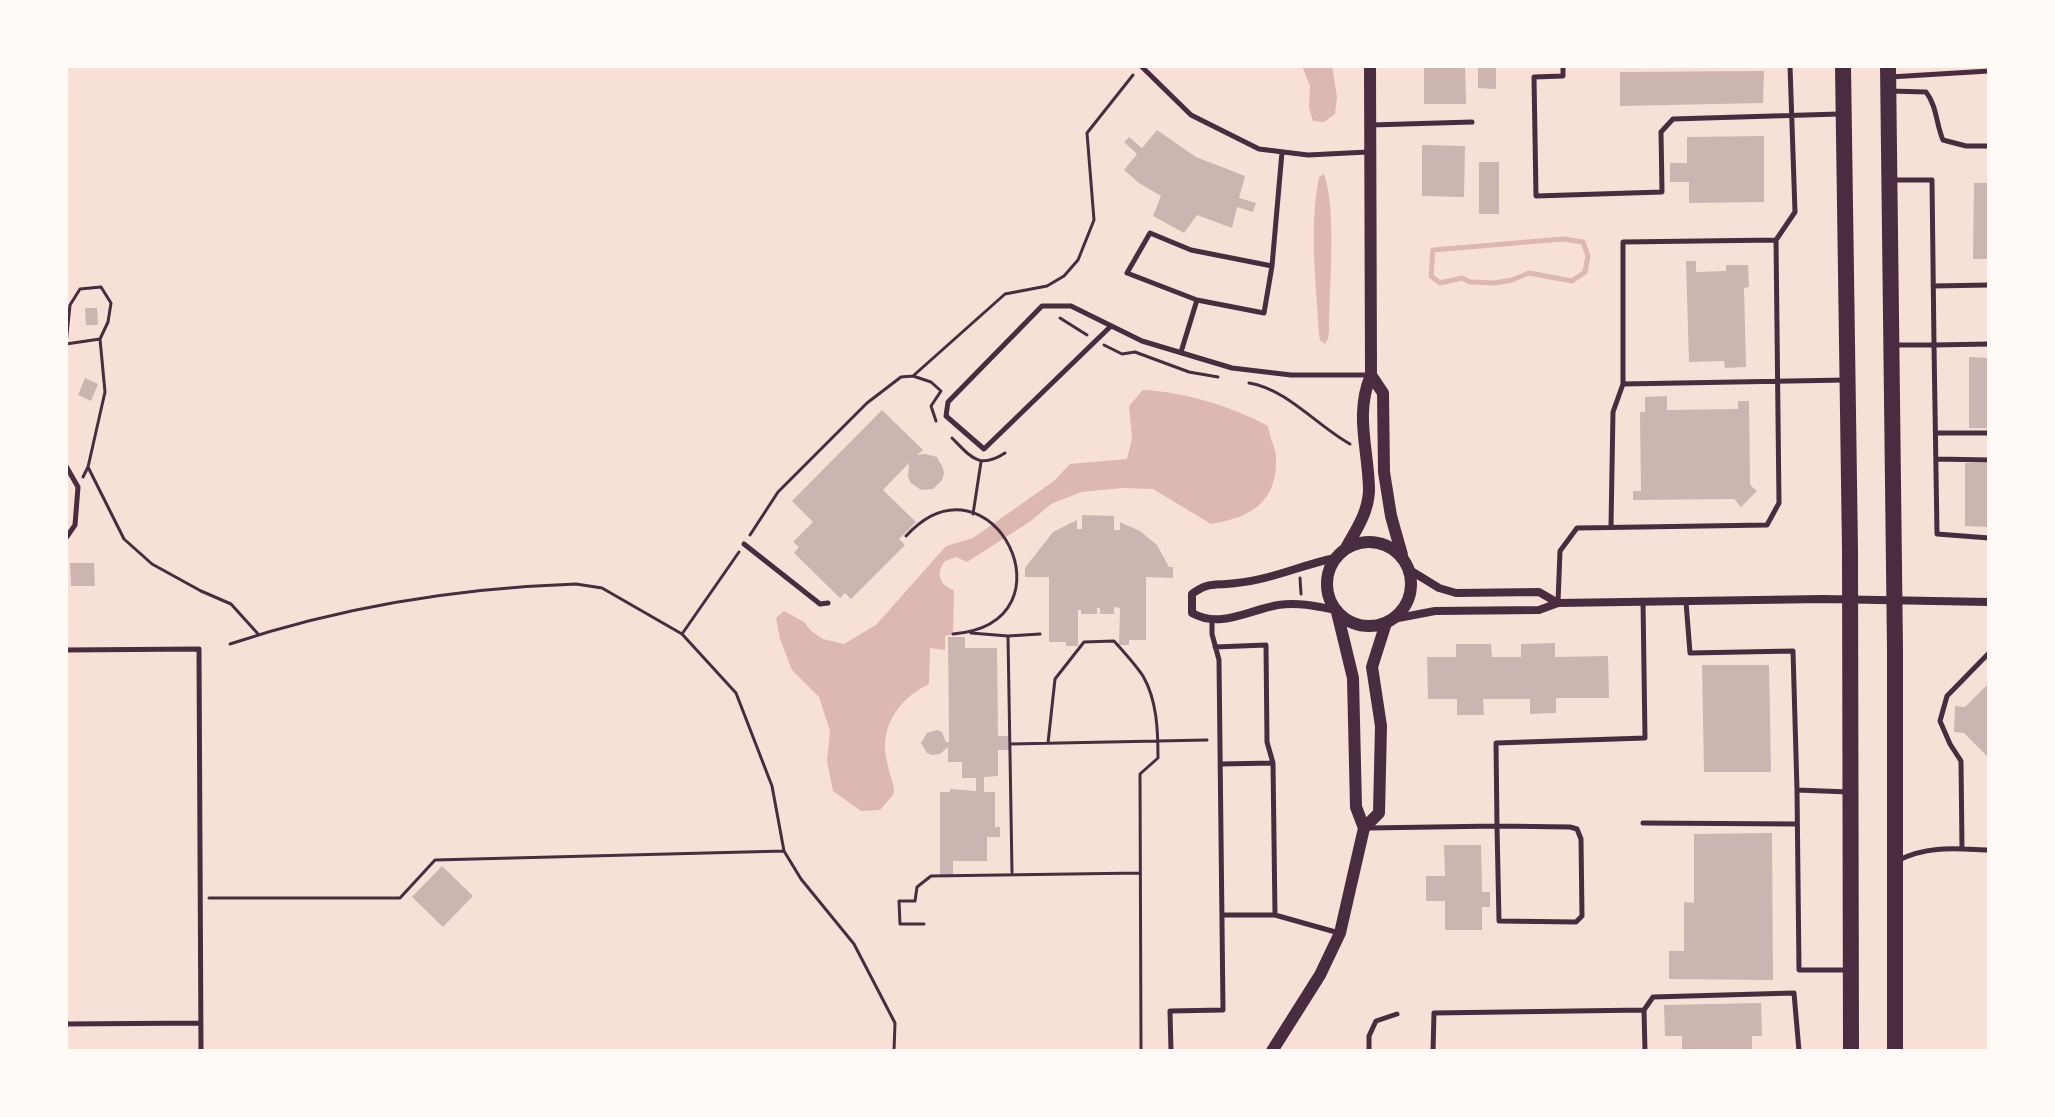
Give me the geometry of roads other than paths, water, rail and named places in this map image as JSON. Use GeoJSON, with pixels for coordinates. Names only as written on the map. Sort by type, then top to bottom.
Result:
{"type":"FeatureCollection","features":[{"type":"Feature","properties":{"kind":"highway"},"geometry":{"type":"LineString","coordinates":[[1843,66],[1850,599],[1851,1051]]}},
{"type":"Feature","properties":{"kind":"highway"},"geometry":{"type":"LineString","coordinates":[[1888,78],[1895,1051]]}},
{"type":"Feature","properties":{"kind":"street"},"geometry":{"type":"LineString","coordinates":[[1364,828],[1356,807],[1353,678],[1326,585],[1328,571],[1335,558],[1346,548],[1365,514],[1369,491],[1363,448],[1364,391],[1371,375],[1370,66]]}},
{"type":"Feature","properties":{"kind":"street"},"geometry":{"type":"LineString","coordinates":[[1272,1051],[1320,975],[1340,933],[1364,828],[1379,813],[1381,726],[1372,667],[1390,621],[1407,603],[1411,592],[1391,516],[1384,472],[1383,393],[1371,375]]}},
{"type":"Feature","properties":{"kind":"street"},"geometry":{"type":"LineString","coordinates":[[1346,548],[1372,542],[1394,550],[1405,564],[1439,588],[1456,593],[1539,592],[1558,603]]}},
{"type":"Feature","properties":{"kind":"street"},"geometry":{"type":"LineString","coordinates":[[1335,558],[1278,577],[1205,584],[1192,594],[1192,613],[1212,620],[1276,605],[1300,603],[1336,611],[1359,625],[1372,627],[1435,611],[1539,610],[1558,603],[1850,599],[1989,602]]}},
{"type":"Feature","properties":{"kind":"lane"},"geometry":{"type":"LineString","coordinates":[[1141,66],[1191,115],[1259,149],[1308,155],[1370,152]]}},
{"type":"Feature","properties":{"kind":"lane"},"geometry":{"type":"LineString","coordinates":[[1563,66],[1563,76],[1534,77],[1536,196],[1662,192],[1661,132],[1673,119],[1844,114]]}},
{"type":"Feature","properties":{"kind":"lane"},"geometry":{"type":"LineString","coordinates":[[1558,603],[1560,551],[1577,528],[1767,525],[1779,503],[1776,240],[1795,212],[1790,66]]}},
{"type":"Feature","properties":{"kind":"lane"},"geometry":{"type":"LineString","coordinates":[[1888,78],[1987,72]]}},
{"type":"Feature","properties":{"kind":"lane"},"geometry":{"type":"LineString","coordinates":[[1888,78],[1926,92],[1933,101],[1943,140],[1966,146],[1989,146]]}},
{"type":"Feature","properties":{"kind":"lane"},"geometry":{"type":"LineString","coordinates":[[1370,125],[1472,122]]}},
{"type":"Feature","properties":{"kind":"lane"},"geometry":{"type":"LineString","coordinates":[[1272,266],[1191,250],[1150,233],[1127,273],[1197,300],[1264,313],[1272,266],[1282,152]]}},
{"type":"Feature","properties":{"kind":"lane"},"geometry":{"type":"LineString","coordinates":[[1889,180],[1932,180],[1937,534],[1989,538]]}},
{"type":"Feature","properties":{"kind":"lane"},"geometry":{"type":"LineString","coordinates":[[1611,526],[1613,412],[1623,384],[1623,242],[1776,240]]}},
{"type":"Feature","properties":{"kind":"lane"},"geometry":{"type":"LineString","coordinates":[[1933,286],[1989,285]]}},
{"type":"Feature","properties":{"kind":"lane"},"geometry":{"type":"LineString","coordinates":[[1181,352],[1197,300]]}},
{"type":"Feature","properties":{"kind":"lane"},"geometry":{"type":"LineString","coordinates":[[1111,326],[984,449],[946,416],[948,402],[1042,306],[1071,306],[1142,341],[1232,368],[1291,375],[1371,375]]}},
{"type":"Feature","properties":{"kind":"lane"},"geometry":{"type":"LineString","coordinates":[[1891,345],[1989,344]]}},
{"type":"Feature","properties":{"kind":"lane"},"geometry":{"type":"LineString","coordinates":[[1623,384],[1846,380]]}},
{"type":"Feature","properties":{"kind":"lane"},"geometry":{"type":"LineString","coordinates":[[1936,433],[1989,433]]}},
{"type":"Feature","properties":{"kind":"lane"},"geometry":{"type":"LineString","coordinates":[[1936,459],[1989,460]]}},
{"type":"Feature","properties":{"kind":"lane"},"geometry":{"type":"LineString","coordinates":[[66,466],[78,487],[75,525],[66,538]]}},
{"type":"Feature","properties":{"kind":"lane"},"geometry":{"type":"LineString","coordinates":[[744,544],[820,604],[828,603]]}},
{"type":"Feature","properties":{"kind":"lane"},"geometry":{"type":"LineString","coordinates":[[1364,828],[1497,826],[1577,829],[1581,839],[1582,916],[1576,922],[1499,921],[1497,826],[1496,743],[1645,738],[1643,601]]}},
{"type":"Feature","properties":{"kind":"lane"},"geometry":{"type":"LineString","coordinates":[[1686,601],[1690,653],[1793,651],[1799,970],[1851,970]]}},
{"type":"Feature","properties":{"kind":"lane"},"geometry":{"type":"LineString","coordinates":[[1171,1051],[1170,1011],[1223,1010],[1219,660],[1212,620]]}},
{"type":"Feature","properties":{"kind":"lane"},"geometry":{"type":"LineString","coordinates":[[1215,647],[1266,645],[1267,742],[1273,763],[1275,915]]}},
{"type":"Feature","properties":{"kind":"lane"},"geometry":{"type":"LineString","coordinates":[[66,650],[199,649],[201,1051]]}},
{"type":"Feature","properties":{"kind":"lane"},"geometry":{"type":"LineString","coordinates":[[1962,849],[1961,761],[1940,721],[1947,696],[1989,653]]}},
{"type":"Feature","properties":{"kind":"lane"},"geometry":{"type":"LineString","coordinates":[[1221,764],[1273,763]]}},
{"type":"Feature","properties":{"kind":"lane"},"geometry":{"type":"LineString","coordinates":[[1797,790],[1850,792]]}},
{"type":"Feature","properties":{"kind":"lane"},"geometry":{"type":"LineString","coordinates":[[1643,823],[1797,824]]}},
{"type":"Feature","properties":{"kind":"lane"},"geometry":{"type":"LineString","coordinates":[[1894,862],[1938,847],[1989,850]]}},
{"type":"Feature","properties":{"kind":"lane"},"geometry":{"type":"LineString","coordinates":[[1222,915],[1275,915],[1340,933]]}},
{"type":"Feature","properties":{"kind":"lane"},"geometry":{"type":"LineString","coordinates":[[1645,1051],[1644,1010],[1653,997],[1794,993],[1799,1051]]}},
{"type":"Feature","properties":{"kind":"lane"},"geometry":{"type":"LineString","coordinates":[[1433,1051],[1434,1013],[1644,1010]]}},
{"type":"Feature","properties":{"kind":"lane"},"geometry":{"type":"LineString","coordinates":[[1369,1051],[1369,1036],[1376,1021],[1397,1014]]}},
{"type":"Feature","properties":{"kind":"lane"},"geometry":{"type":"LineString","coordinates":[[66,1024],[201,1023]]}},
{"type":"Feature","properties":{"kind":"waterway"},"geometry":{"type":"LineString","coordinates":[[1563,239],[1583,242],[1588,256],[1585,272],[1572,281],[1529,273],[1494,283],[1470,282],[1462,278],[1440,283],[1431,276],[1433,250],[1563,239]]}}]}
